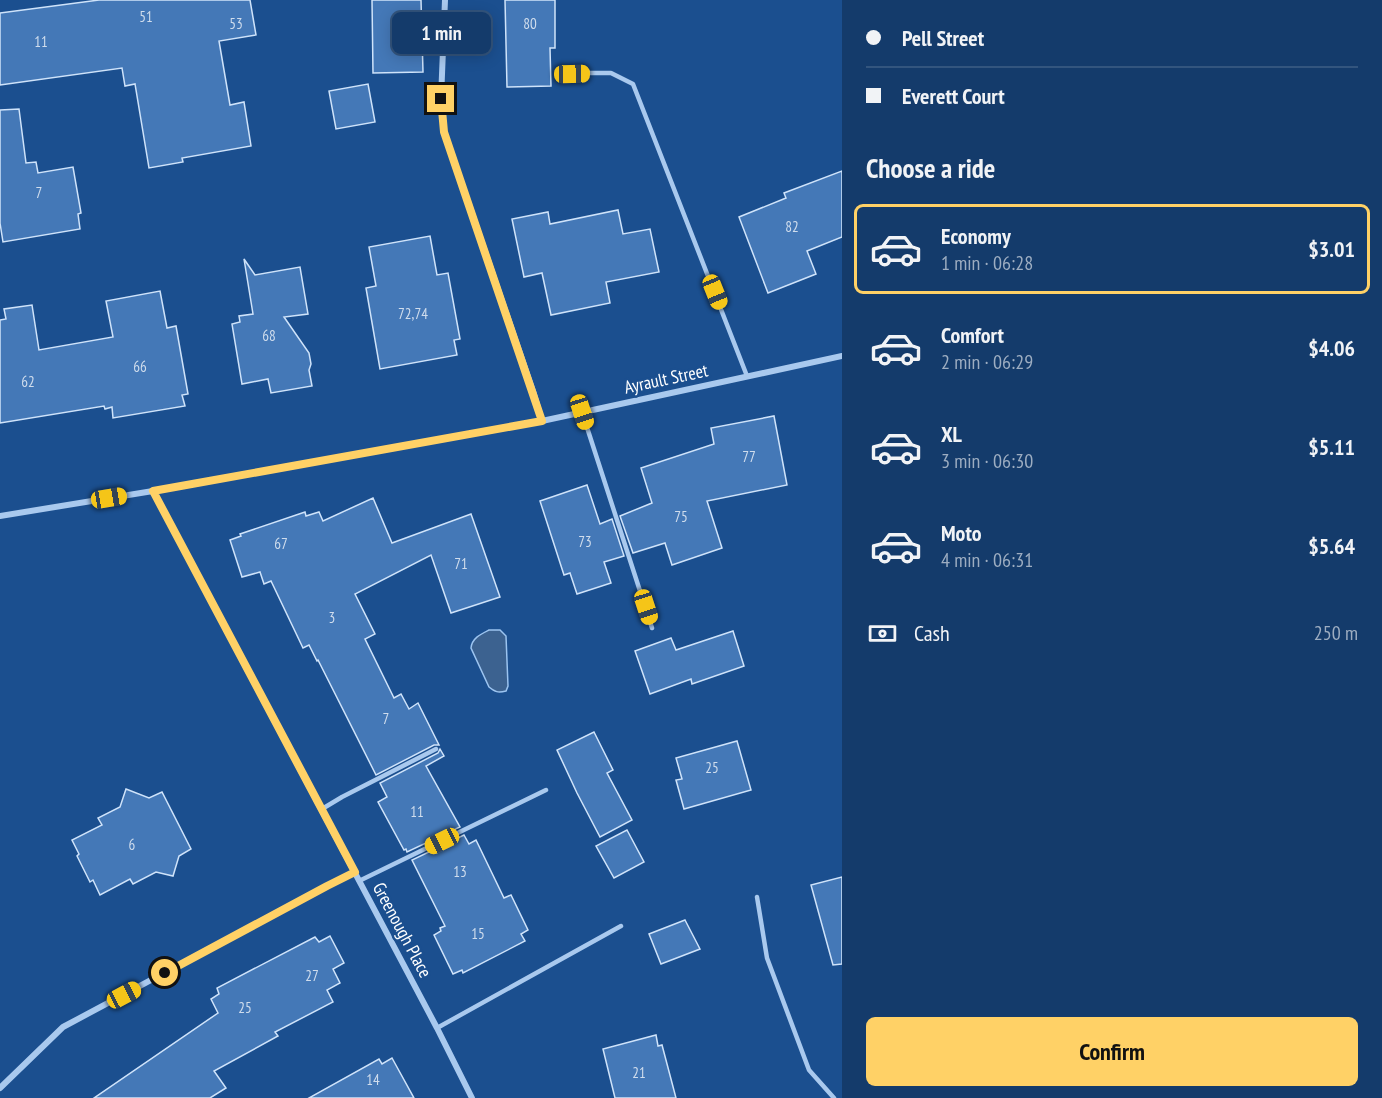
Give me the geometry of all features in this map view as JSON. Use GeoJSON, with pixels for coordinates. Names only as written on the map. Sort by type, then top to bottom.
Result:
{"type":"FeatureCollection","features":[{"type":"Feature","properties":{"kind":"street"},"geometry":{"type":"LineString","coordinates":[[445,0],[441,99],[444,132],[542,421]]}},
{"type":"Feature","properties":{"kind":"street","name":"Ayrault Street"},"geometry":{"type":"LineString","coordinates":[[0,516],[542,421],[842,356]]}},
{"type":"Feature","properties":{"kind":"street","name":"Greenough Place"},"geometry":{"type":"LineString","coordinates":[[153,491],[472,1098]]}},
{"type":"Feature","properties":{"kind":"street"},"geometry":{"type":"LineString","coordinates":[[0,1088],[63,1027],[355,872]]}},
{"type":"Feature","properties":{"kind":"lane"},"geometry":{"type":"LineString","coordinates":[[572,74],[611,73],[633,84],[747,376]]}},
{"type":"Feature","properties":{"kind":"lane"},"geometry":{"type":"LineString","coordinates":[[582,412],[652,628]]}},
{"type":"Feature","properties":{"kind":"lane"},"geometry":{"type":"LineString","coordinates":[[322,809],[436,749]]}},
{"type":"Feature","properties":{"kind":"lane"},"geometry":{"type":"LineString","coordinates":[[359,881],[546,790]]}},
{"type":"Feature","properties":{"kind":"lane"},"geometry":{"type":"LineString","coordinates":[[757,897],[767,958],[809,1070],[834,1098]]}},
{"type":"Feature","properties":{"kind":"lane"},"geometry":{"type":"LineString","coordinates":[[437,1028],[621,926]]}},
{"type":"Feature","properties":{"kind":"water"},"geometry":{"type":"Polygon","coordinates":[[[489,630],[500,630],[506,636],[508,686],[506,691],[497,692],[489,687],[471,648],[475,639],[489,630]]]}},
{"type":"Feature","properties":{"kind":"building"},"geometry":{"type":"Polygon","coordinates":[[[99,0],[250,0],[256,35],[219,41],[230,105],[244,102],[251,146],[182,158],[183,162],[149,168],[135,84],[125,86],[122,68],[0,85],[0,13],[99,0]]]}},
{"type":"Feature","properties":{"kind":"building"},"geometry":{"type":"Polygon","coordinates":[[[372,0],[421,0],[423,72],[373,73],[372,0]]]}},
{"type":"Feature","properties":{"kind":"building"},"geometry":{"type":"Polygon","coordinates":[[[505,0],[555,0],[555,48],[550,48],[551,86],[507,87],[505,0]]]}},
{"type":"Feature","properties":{"kind":"building"},"geometry":{"type":"Polygon","coordinates":[[[368,84],[375,122],[336,129],[329,91],[368,84]]]}},
{"type":"Feature","properties":{"kind":"building"},"geometry":{"type":"Polygon","coordinates":[[[19,109],[26,163],[36,162],[38,173],[73,167],[81,213],[78,214],[80,229],[3,242],[0,223],[0,110],[19,109]]]}},
{"type":"Feature","properties":{"kind":"building"},"geometry":{"type":"Polygon","coordinates":[[[842,171],[842,237],[807,251],[816,274],[768,293],[739,217],[786,198],[784,193],[842,171]]]}},
{"type":"Feature","properties":{"kind":"building"},"geometry":{"type":"Polygon","coordinates":[[[618,210],[623,234],[650,229],[659,272],[606,282],[610,303],[551,315],[542,273],[524,277],[512,219],[548,212],[550,224],[618,210]]]}},
{"type":"Feature","properties":{"kind":"building"},"geometry":{"type":"Polygon","coordinates":[[[430,236],[437,275],[448,273],[460,339],[454,340],[457,355],[380,369],[366,288],[376,286],[369,247],[430,236]]]}},
{"type":"Feature","properties":{"kind":"building"},"geometry":{"type":"Polygon","coordinates":[[[244,259],[255,275],[300,267],[308,314],[284,317],[309,353],[312,386],[271,393],[268,379],[242,384],[232,324],[240,322],[239,316],[253,314],[244,259]]]}},
{"type":"Feature","properties":{"kind":"building"},"geometry":{"type":"Polygon","coordinates":[[[160,291],[167,328],[176,326],[188,394],[182,395],[185,406],[113,418],[112,407],[105,409],[104,406],[0,423],[0,320],[6,319],[4,309],[32,305],[39,350],[113,337],[106,301],[160,291]]]}},
{"type":"Feature","properties":{"kind":"building"},"geometry":{"type":"Polygon","coordinates":[[[774,416],[787,485],[707,501],[722,548],[672,565],[665,543],[633,553],[620,516],[652,503],[641,468],[714,444],[711,428],[774,416]]]}},
{"type":"Feature","properties":{"kind":"building"},"geometry":{"type":"Polygon","coordinates":[[[587,485],[600,524],[612,519],[624,556],[604,562],[611,583],[577,594],[570,573],[564,575],[540,501],[587,485]]]}},
{"type":"Feature","properties":{"kind":"building"},"geometry":{"type":"Polygon","coordinates":[[[373,498],[392,543],[471,514],[500,597],[451,613],[431,555],[355,594],[375,634],[365,639],[394,698],[401,694],[409,709],[418,703],[439,745],[434,745],[376,775],[318,660],[309,645],[303,648],[271,581],[264,584],[260,572],[242,577],[230,540],[241,536],[240,534],[305,512],[306,516],[319,512],[323,521],[373,498]]]}},
{"type":"Feature","properties":{"kind":"building"},"geometry":{"type":"Polygon","coordinates":[[[733,631],[744,666],[692,684],[691,679],[650,694],[635,651],[671,638],[676,650],[733,631]]]}},
{"type":"Feature","properties":{"kind":"building"},"geometry":{"type":"Polygon","coordinates":[[[594,732],[613,770],[607,773],[632,820],[600,837],[557,750],[594,732]]]}},
{"type":"Feature","properties":{"kind":"building"},"geometry":{"type":"Polygon","coordinates":[[[737,741],[751,790],[684,809],[676,780],[682,779],[676,758],[737,741]]]}},
{"type":"Feature","properties":{"kind":"building"},"geometry":{"type":"Polygon","coordinates":[[[440,749],[444,756],[426,766],[460,827],[407,852],[378,802],[387,797],[380,783],[438,753],[440,749]]]}},
{"type":"Feature","properties":{"kind":"building"},"geometry":{"type":"Polygon","coordinates":[[[126,789],[149,798],[162,792],[191,849],[179,856],[173,876],[156,872],[133,884],[130,879],[100,895],[93,880],[90,882],[72,840],[102,825],[98,818],[120,807],[126,789]]]}},
{"type":"Feature","properties":{"kind":"building"},"geometry":{"type":"Polygon","coordinates":[[[627,830],[644,862],[614,878],[596,846],[627,830]]]}},
{"type":"Feature","properties":{"kind":"building"},"geometry":{"type":"Polygon","coordinates":[[[464,835],[469,844],[476,840],[504,898],[511,895],[528,930],[521,934],[525,941],[463,973],[462,970],[453,974],[434,935],[445,926],[412,860],[464,835]]]}},
{"type":"Feature","properties":{"kind":"building"},"geometry":{"type":"Polygon","coordinates":[[[842,877],[842,964],[833,965],[811,885],[842,877]]]}},
{"type":"Feature","properties":{"kind":"building"},"geometry":{"type":"Polygon","coordinates":[[[685,920],[700,949],[661,964],[649,934],[685,920]]]}},
{"type":"Feature","properties":{"kind":"building"},"geometry":{"type":"Polygon","coordinates":[[[330,936],[344,963],[333,969],[340,983],[327,990],[333,1002],[275,1032],[278,1036],[214,1071],[226,1088],[210,1098],[94,1098],[218,1013],[211,999],[219,994],[217,988],[315,937],[319,942],[330,936]]]}},
{"type":"Feature","properties":{"kind":"building"},"geometry":{"type":"Polygon","coordinates":[[[656,1035],[658,1046],[662,1045],[676,1098],[615,1098],[603,1049],[656,1035]]]}},
{"type":"Feature","properties":{"kind":"building"},"geometry":{"type":"Polygon","coordinates":[[[392,1058],[414,1098],[309,1098],[379,1059],[382,1064],[392,1058]]]}},
{"type":"Feature","properties":{"kind":"route"},"geometry":{"type":"LineString","coordinates":[[165,973],[355,872],[153,491],[542,421],[444,132],[441,99]]}}]}
